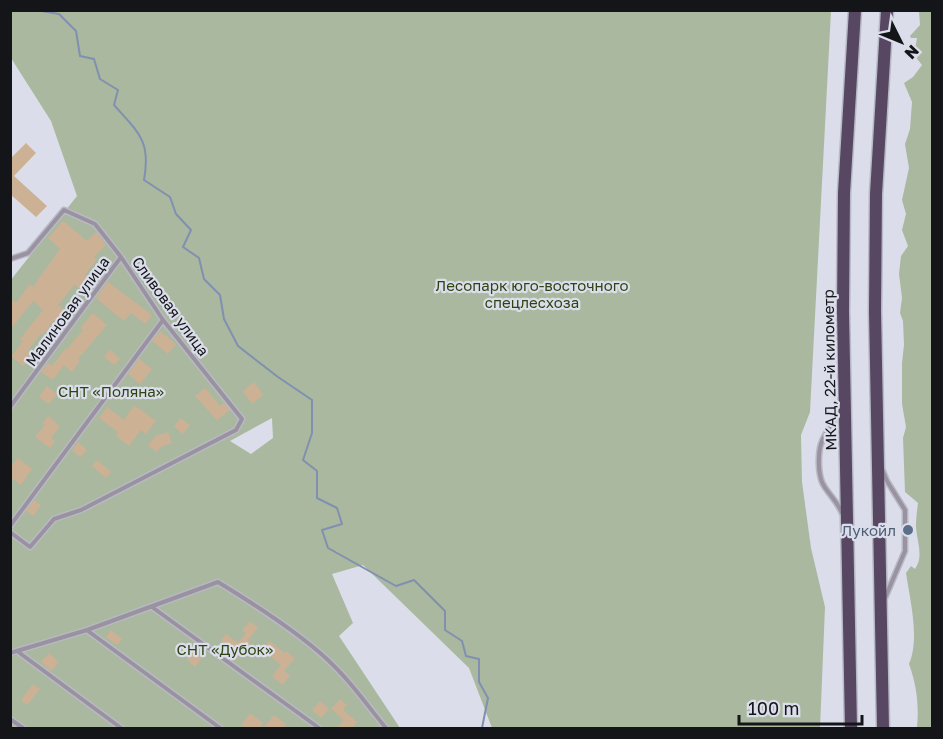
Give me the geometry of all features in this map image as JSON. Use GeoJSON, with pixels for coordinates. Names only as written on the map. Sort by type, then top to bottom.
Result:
{"type":"FeatureCollection","features":[{"type":"Feature","properties":{"kind":"highway","name":"МКАД, 22-й километр"},"geometry":{"type":"LineString","coordinates":[[851,729],[844,385],[844,193],[855,10]]}},
{"type":"Feature","properties":{"kind":"highway"},"geometry":{"type":"LineString","coordinates":[[883,729],[875,322],[876,194],[887,10]]}},
{"type":"Feature","properties":{"kind":"lane","name":"Сливовая улица"},"geometry":{"type":"LineString","coordinates":[[10,260],[28,253],[64,210],[96,224],[163,320],[242,419],[236,430],[81,510],[54,519],[30,547],[10,532]]}},
{"type":"Feature","properties":{"kind":"lane","name":"Малиновая улица"},"geometry":{"type":"LineString","coordinates":[[10,407],[121,257]]}},
{"type":"Feature","properties":{"kind":"lane"},"geometry":{"type":"LineString","coordinates":[[10,526],[163,320]]}},
{"type":"Feature","properties":{"kind":"lane"},"geometry":{"type":"LineString","coordinates":[[844,385],[837,416],[821,443],[819,470],[822,483],[837,502],[847,526]]}},
{"type":"Feature","properties":{"kind":"lane"},"geometry":{"type":"LineString","coordinates":[[877,455],[887,481],[904,510],[905,540],[905,551],[901,564],[880,610]]}},
{"type":"Feature","properties":{"kind":"lane"},"geometry":{"type":"LineString","coordinates":[[10,653],[87,630],[218,582],[317,650],[334,666],[386,729]]}},
{"type":"Feature","properties":{"kind":"lane"},"geometry":{"type":"LineString","coordinates":[[152,606],[319,729]]}},
{"type":"Feature","properties":{"kind":"lane"},"geometry":{"type":"LineString","coordinates":[[87,630],[220,729]]}},
{"type":"Feature","properties":{"kind":"lane"},"geometry":{"type":"LineString","coordinates":[[16,651],[121,729]]}},
{"type":"Feature","properties":{"kind":"lane"},"geometry":{"type":"LineString","coordinates":[[10,719],[23,729]]}},
{"type":"Feature","properties":{"kind":"green space","name":"Лесопарк юго-восточного спецлесхоза"},"geometry":{"type":"Polygon","coordinates":[[[11,11],[831,11],[810,412],[801,435],[802,482],[811,548],[825,607],[820,728],[492,728],[469,668],[363,565],[332,574],[353,623],[339,636],[400,728],[11,728],[10,281],[77,196],[51,121],[11,58],[11,11]],[[272,418],[230,441],[251,454],[273,438],[272,418]]]}},
{"type":"Feature","properties":{"kind":"green space"},"geometry":{"type":"Polygon","coordinates":[[[919,11],[932,11],[932,728],[917,728],[917,696],[909,664],[914,631],[906,573],[911,566],[915,569],[920,554],[916,527],[918,503],[905,492],[903,438],[906,427],[902,404],[904,345],[899,274],[901,256],[908,246],[902,230],[906,214],[902,200],[909,168],[905,144],[910,129],[912,102],[904,83],[913,77],[922,65],[914,55],[917,38],[910,36],[920,25],[919,11]]]}},
{"type":"Feature","properties":{"kind":"building"},"geometry":{"type":"Polygon","coordinates":[[[26,143],[36,153],[14,176],[47,206],[36,217],[10,194],[10,159],[26,143]]]}},
{"type":"Feature","properties":{"kind":"building"},"geometry":{"type":"Polygon","coordinates":[[[63,221],[87,241],[96,232],[106,245],[94,257],[97,259],[85,275],[89,279],[80,289],[75,284],[58,305],[66,311],[57,323],[54,320],[43,335],[41,333],[27,352],[31,356],[24,366],[11,357],[23,341],[20,339],[43,310],[33,301],[10,330],[10,299],[16,303],[30,284],[33,287],[60,249],[48,238],[63,221]]]}},
{"type":"Feature","properties":{"kind":"building"},"geometry":{"type":"Polygon","coordinates":[[[108,282],[152,315],[145,324],[131,313],[124,321],[96,298],[108,282]]]}},
{"type":"Feature","properties":{"kind":"building"},"geometry":{"type":"Polygon","coordinates":[[[93,313],[107,325],[78,359],[80,361],[72,372],[64,365],[53,380],[41,372],[48,363],[52,366],[83,330],[80,328],[93,313]]]}},
{"type":"Feature","properties":{"kind":"building"},"geometry":{"type":"Polygon","coordinates":[[[160,331],[176,344],[168,354],[152,341],[160,331]]]}},
{"type":"Feature","properties":{"kind":"building"},"geometry":{"type":"Polygon","coordinates":[[[110,350],[120,359],[114,365],[104,357],[110,350]]]}},
{"type":"Feature","properties":{"kind":"building"},"geometry":{"type":"Polygon","coordinates":[[[139,359],[152,369],[140,384],[128,374],[139,359]]]}},
{"type":"Feature","properties":{"kind":"building"},"geometry":{"type":"Polygon","coordinates":[[[254,382],[263,395],[252,404],[243,391],[254,382]]]}},
{"type":"Feature","properties":{"kind":"building"},"geometry":{"type":"Polygon","coordinates":[[[47,386],[57,394],[49,404],[39,397],[47,386]]]}},
{"type":"Feature","properties":{"kind":"building"},"geometry":{"type":"Polygon","coordinates":[[[205,388],[220,406],[224,403],[230,410],[217,420],[195,396],[205,388]]]}},
{"type":"Feature","properties":{"kind":"building"},"geometry":{"type":"Polygon","coordinates":[[[134,405],[156,421],[146,434],[141,430],[129,446],[116,436],[118,432],[99,418],[107,407],[124,420],[134,405]]]}},
{"type":"Feature","properties":{"kind":"building"},"geometry":{"type":"Polygon","coordinates":[[[48,416],[60,426],[51,438],[55,441],[50,448],[35,437],[45,425],[42,424],[48,416]]]}},
{"type":"Feature","properties":{"kind":"building"},"geometry":{"type":"Polygon","coordinates":[[[180,418],[190,425],[183,434],[174,427],[180,418]]]}},
{"type":"Feature","properties":{"kind":"building"},"geometry":{"type":"Polygon","coordinates":[[[168,432],[172,443],[161,447],[157,452],[148,445],[156,436],[168,432]]]}},
{"type":"Feature","properties":{"kind":"building"},"geometry":{"type":"Polygon","coordinates":[[[78,442],[87,450],[80,457],[72,450],[78,442]]]}},
{"type":"Feature","properties":{"kind":"building"},"geometry":{"type":"Polygon","coordinates":[[[18,458],[32,469],[21,485],[10,477],[10,468],[18,458]]]}},
{"type":"Feature","properties":{"kind":"building"},"geometry":{"type":"Polygon","coordinates":[[[97,460],[111,472],[106,478],[92,466],[97,460]]]}},
{"type":"Feature","properties":{"kind":"building"},"geometry":{"type":"Polygon","coordinates":[[[34,500],[41,505],[33,516],[26,511],[34,500]]]}},
{"type":"Feature","properties":{"kind":"building"},"geometry":{"type":"Polygon","coordinates":[[[250,621],[258,628],[248,640],[251,643],[234,661],[226,654],[231,648],[221,640],[226,634],[238,643],[246,633],[242,630],[250,621]]]}},
{"type":"Feature","properties":{"kind":"building"},"geometry":{"type":"Polygon","coordinates":[[[111,630],[122,639],[117,645],[106,637],[111,630]]]}},
{"type":"Feature","properties":{"kind":"building"},"geometry":{"type":"Polygon","coordinates":[[[269,641],[295,658],[284,671],[290,676],[282,685],[272,676],[281,665],[263,650],[269,641]]]}},
{"type":"Feature","properties":{"kind":"building"},"geometry":{"type":"Polygon","coordinates":[[[194,651],[202,658],[195,667],[187,659],[194,651]]]}},
{"type":"Feature","properties":{"kind":"building"},"geometry":{"type":"Polygon","coordinates":[[[49,653],[59,662],[51,671],[41,662],[49,653]]]}},
{"type":"Feature","properties":{"kind":"building"},"geometry":{"type":"Polygon","coordinates":[[[33,684],[40,689],[27,705],[21,700],[33,684]]]}},
{"type":"Feature","properties":{"kind":"building"},"geometry":{"type":"Polygon","coordinates":[[[340,699],[347,705],[343,710],[357,722],[352,729],[337,729],[344,720],[331,709],[340,699]]]}},
{"type":"Feature","properties":{"kind":"building"},"geometry":{"type":"Polygon","coordinates":[[[320,701],[329,709],[321,718],[312,710],[320,701]]]}},
{"type":"Feature","properties":{"kind":"building"},"geometry":{"type":"Polygon","coordinates":[[[250,713],[263,723],[259,729],[246,729],[241,725],[250,713]]]}},
{"type":"Feature","properties":{"kind":"building"},"geometry":{"type":"Polygon","coordinates":[[[274,715],[286,724],[282,729],[263,729],[274,715]]]}},
{"type":"Feature","properties":{"kind":"waterway"},"geometry":{"type":"LineString","coordinates":[[36,10],[59,14],[76,31],[80,56],[94,59],[100,79],[118,90],[114,105],[136,131],[144,147],[146,156],[144,180],[170,197],[176,214],[191,230],[183,247],[199,258],[204,279],[220,295],[224,319],[238,346],[312,400],[312,433],[303,460],[317,471],[317,498],[337,508],[342,524],[322,530],[328,548],[396,586],[414,580],[445,611],[445,630],[462,641],[466,656],[479,659],[479,682],[488,698],[482,728]]}},
{"type":"Feature","properties":{"kind":"place","name":"Лукойл"},"geometry":{"type":"Point","coordinates":[908,530]}},
{"type":"Feature","properties":{"kind":"park label","name":"СНТ «Поляна»"},"geometry":{"type":"Point","coordinates":[111,391]}},
{"type":"Feature","properties":{"kind":"park label","name":"СНТ «Дубок»"},"geometry":{"type":"Point","coordinates":[225,649]}}]}
